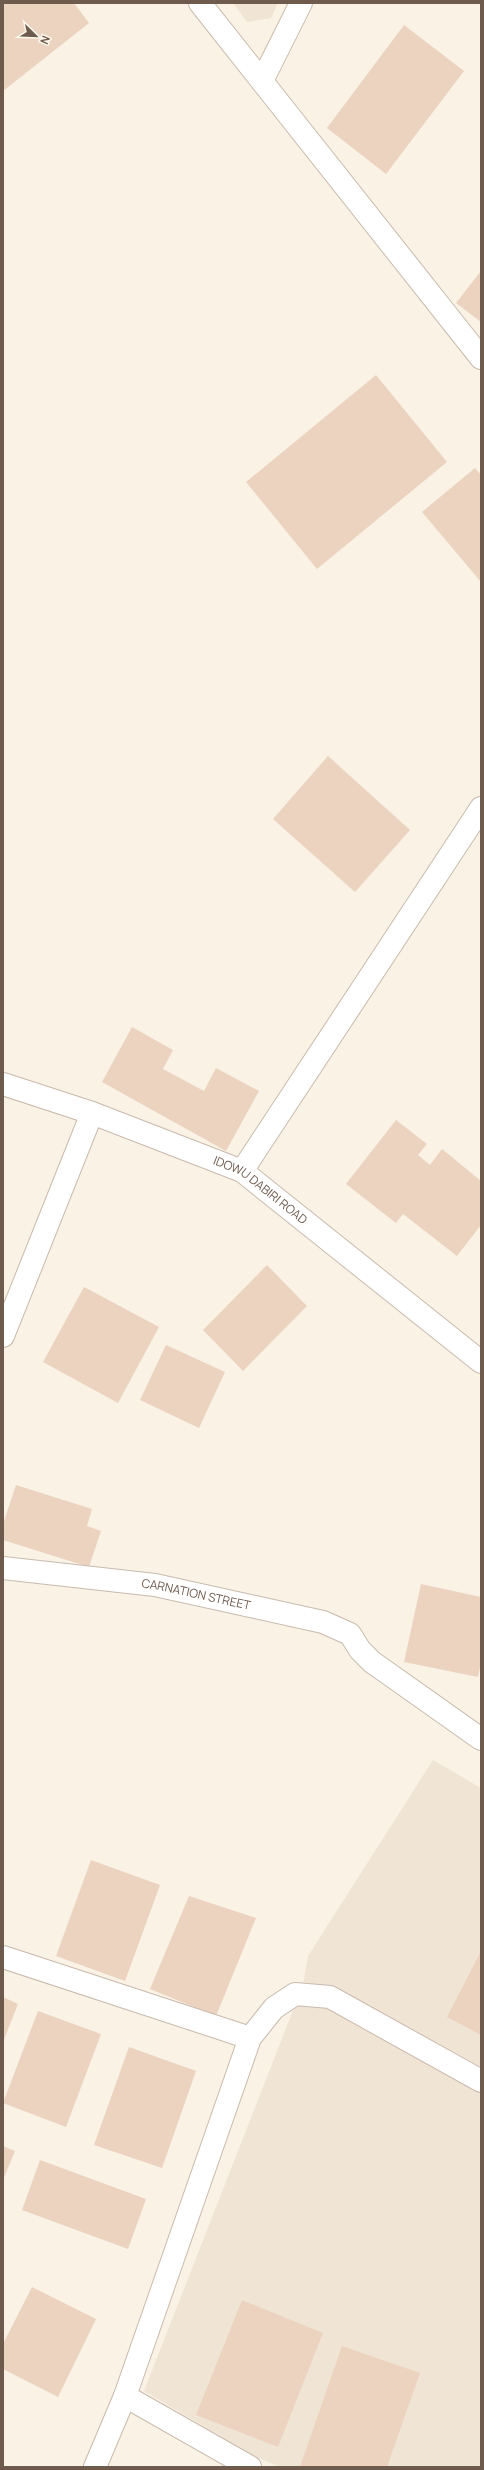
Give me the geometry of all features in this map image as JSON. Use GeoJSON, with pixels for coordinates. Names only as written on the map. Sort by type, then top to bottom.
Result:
{"type":"FeatureCollection","features":[{"type":"Feature","properties":{"kind":"street"},"geometry":{"type":"LineString","coordinates":[[200,3],[481,358]]}},
{"type":"Feature","properties":{"kind":"street"},"geometry":{"type":"LineString","coordinates":[[262,81],[300,3]]}},
{"type":"Feature","properties":{"kind":"street"},"geometry":{"type":"LineString","coordinates":[[242,1170],[481,808]]}},
{"type":"Feature","properties":{"kind":"street","name":"IDOWU DABIRI ROAD"},"geometry":{"type":"LineString","coordinates":[[3,1084],[92,1113],[242,1170],[481,1362]]}},
{"type":"Feature","properties":{"kind":"street"},"geometry":{"type":"LineString","coordinates":[[3,1336],[92,1113]]}},
{"type":"Feature","properties":{"kind":"street","name":"CARNATION STREET"},"geometry":{"type":"LineString","coordinates":[[3,1568],[155,1585],[323,1622],[350,1634],[360,1650],[372,1662],[481,1739]]}},
{"type":"Feature","properties":{"kind":"street"},"geometry":{"type":"LineString","coordinates":[[3,1957],[250,2038]]}},
{"type":"Feature","properties":{"kind":"street"},"geometry":{"type":"LineString","coordinates":[[95,2467],[126,2396],[250,2038],[274,2008],[295,1994],[330,1997],[481,2081]]}},
{"type":"Feature","properties":{"kind":"street"},"geometry":{"type":"LineString","coordinates":[[126,2396],[250,2467]]}},
{"type":"Feature","properties":{"kind":"shaded area"},"geometry":{"type":"Polygon","coordinates":[[[233,3],[278,3],[271,18],[247,22],[233,3]]]}},
{"type":"Feature","properties":{"kind":"shaded area"},"geometry":{"type":"Polygon","coordinates":[[[433,1760],[481,1788],[481,2467],[280,2467],[254,2456],[144,2391],[303,1985],[308,1956],[433,1760]]]}},
{"type":"Feature","properties":{"kind":"building"},"geometry":{"type":"Polygon","coordinates":[[[3,3],[74,3],[89,23],[3,91],[3,3]]]}},
{"type":"Feature","properties":{"kind":"building"},"geometry":{"type":"Polygon","coordinates":[[[404,25],[464,71],[386,174],[327,128],[404,25]]]}},
{"type":"Feature","properties":{"kind":"building"},"geometry":{"type":"Polygon","coordinates":[[[481,271],[481,322],[456,303],[481,271]]]}},
{"type":"Feature","properties":{"kind":"building"},"geometry":{"type":"Polygon","coordinates":[[[376,375],[447,462],[317,569],[246,482],[376,375]]]}},
{"type":"Feature","properties":{"kind":"building"},"geometry":{"type":"Polygon","coordinates":[[[475,468],[481,475],[481,582],[422,512],[475,468]]]}},
{"type":"Feature","properties":{"kind":"building"},"geometry":{"type":"Polygon","coordinates":[[[328,756],[410,830],[355,892],[273,819],[328,756]]]}},
{"type":"Feature","properties":{"kind":"building"},"geometry":{"type":"Polygon","coordinates":[[[132,1027],[173,1050],[163,1069],[204,1091],[216,1068],[259,1091],[226,1151],[102,1082],[132,1027]]]}},
{"type":"Feature","properties":{"kind":"building"},"geometry":{"type":"Polygon","coordinates":[[[396,1120],[427,1144],[418,1155],[430,1165],[442,1149],[481,1181],[481,1225],[457,1256],[403,1214],[396,1223],[346,1184],[396,1120]]]}},
{"type":"Feature","properties":{"kind":"building"},"geometry":{"type":"Polygon","coordinates":[[[267,1265],[307,1306],[243,1371],[203,1330],[267,1265]]]}},
{"type":"Feature","properties":{"kind":"building"},"geometry":{"type":"Polygon","coordinates":[[[84,1287],[159,1327],[118,1403],[43,1362],[84,1287]]]}},
{"type":"Feature","properties":{"kind":"building"},"geometry":{"type":"Polygon","coordinates":[[[166,1345],[225,1372],[199,1428],[140,1400],[166,1345]]]}},
{"type":"Feature","properties":{"kind":"building"},"geometry":{"type":"Polygon","coordinates":[[[16,1485],[92,1509],[87,1526],[101,1531],[89,1567],[3,1540],[3,1524],[16,1485]]]}},
{"type":"Feature","properties":{"kind":"building"},"geometry":{"type":"Polygon","coordinates":[[[421,1584],[481,1597],[481,1662],[478,1677],[404,1662],[421,1584]]]}},
{"type":"Feature","properties":{"kind":"building"},"geometry":{"type":"Polygon","coordinates":[[[91,1860],[160,1885],[125,1981],[56,1956],[91,1860]]]}},
{"type":"Feature","properties":{"kind":"building"},"geometry":{"type":"Polygon","coordinates":[[[189,1896],[256,1918],[216,2016],[150,1989],[189,1896]]]}},
{"type":"Feature","properties":{"kind":"building"},"geometry":{"type":"Polygon","coordinates":[[[481,1951],[481,2035],[447,2017],[481,1951]]]}},
{"type":"Feature","properties":{"kind":"building"},"geometry":{"type":"Polygon","coordinates":[[[3,1997],[18,2004],[3,2042],[3,1997]]]}},
{"type":"Feature","properties":{"kind":"building"},"geometry":{"type":"Polygon","coordinates":[[[38,2011],[101,2034],[66,2127],[3,2103],[38,2011]]]}},
{"type":"Feature","properties":{"kind":"building"},"geometry":{"type":"Polygon","coordinates":[[[129,2047],[196,2071],[162,2168],[94,2145],[129,2047]]]}},
{"type":"Feature","properties":{"kind":"building"},"geometry":{"type":"Polygon","coordinates":[[[3,2146],[15,2151],[3,2180],[3,2146]]]}},
{"type":"Feature","properties":{"kind":"building"},"geometry":{"type":"Polygon","coordinates":[[[40,2160],[146,2199],[128,2249],[22,2210],[40,2160]]]}},
{"type":"Feature","properties":{"kind":"building"},"geometry":{"type":"Polygon","coordinates":[[[32,2287],[96,2319],[58,2397],[3,2369],[3,2344],[32,2287]]]}},
{"type":"Feature","properties":{"kind":"building"},"geometry":{"type":"Polygon","coordinates":[[[242,2300],[323,2333],[278,2447],[196,2415],[242,2300]]]}},
{"type":"Feature","properties":{"kind":"building"},"geometry":{"type":"Polygon","coordinates":[[[342,2346],[420,2373],[387,2467],[300,2467],[342,2346]]]}}]}
